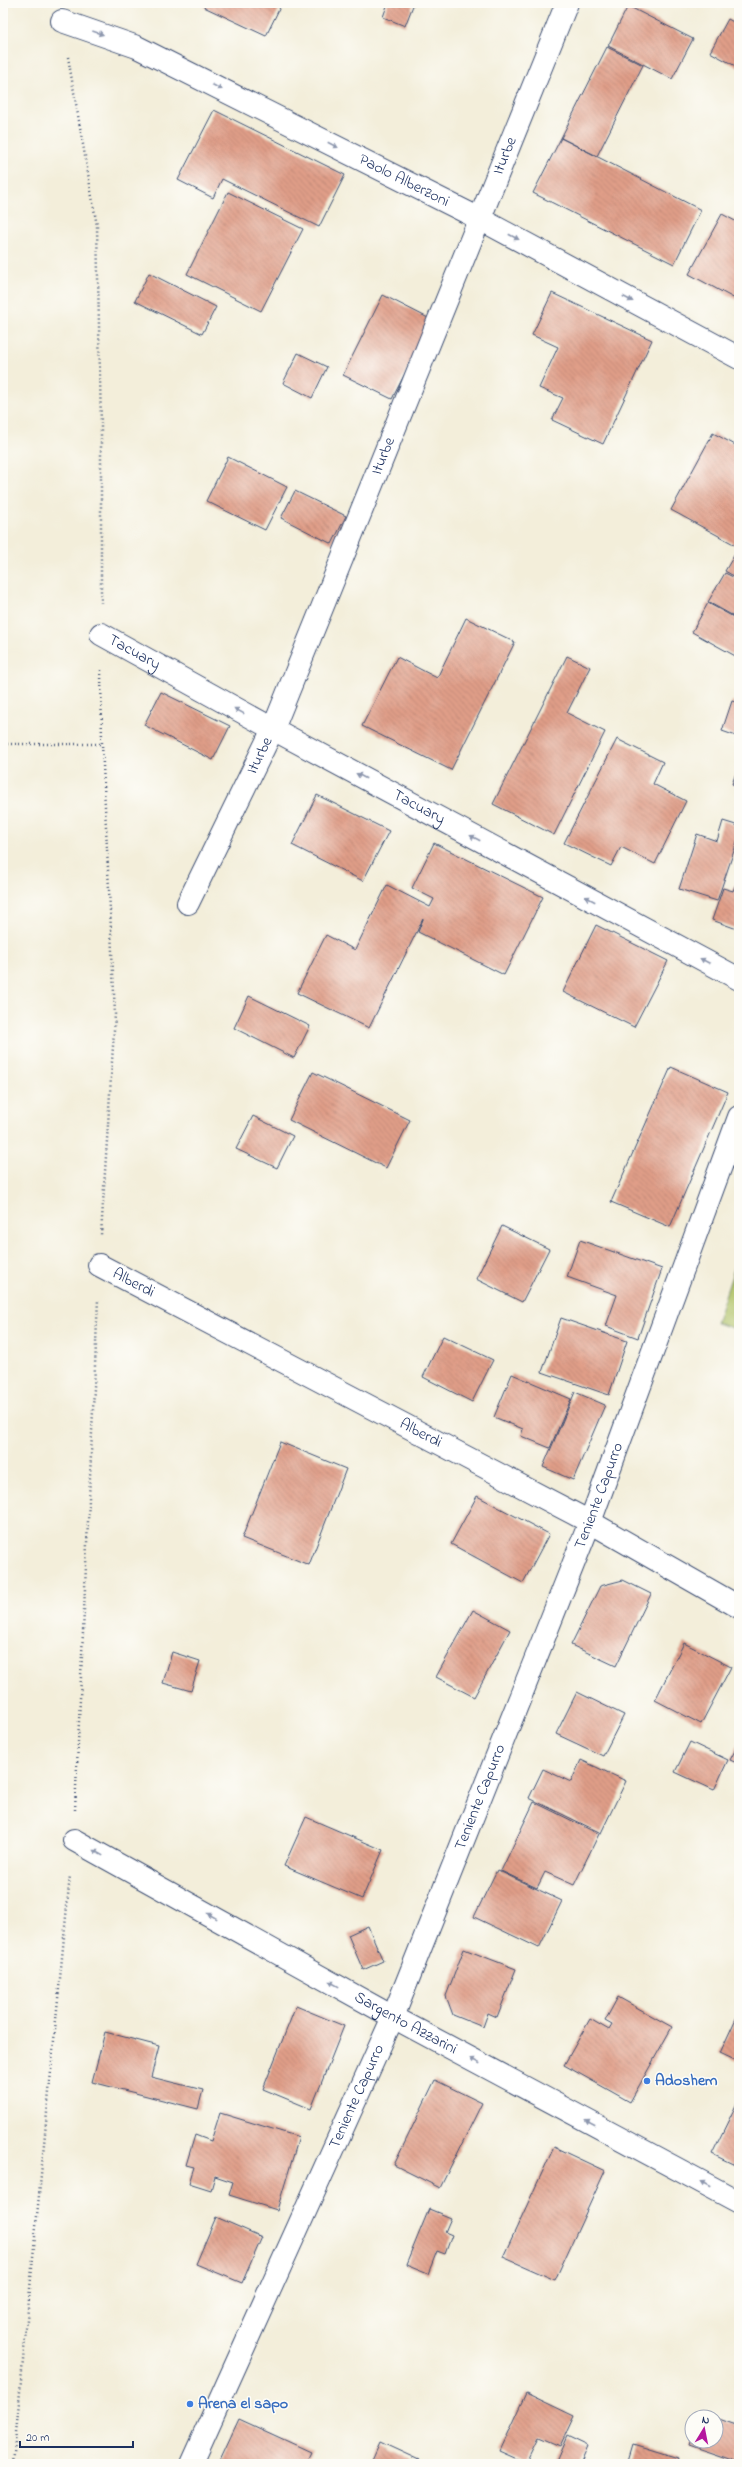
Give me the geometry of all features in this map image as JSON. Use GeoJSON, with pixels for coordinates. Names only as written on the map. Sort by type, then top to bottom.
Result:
{"type":"FeatureCollection","features":[{"type":"Feature","properties":{"kind":"street","name":"Iturbe"},"geometry":{"type":"LineString","coordinates":[[188,903],[273,730],[566,3]]}},
{"type":"Feature","properties":{"kind":"street","name":"Paolo Alberzoni"},"geometry":{"type":"LineString","coordinates":[[62,20],[137,47],[480,219],[739,358]]}},
{"type":"Feature","properties":{"kind":"street","name":"Tacuary"},"geometry":{"type":"LineString","coordinates":[[100,634],[273,730],[739,979]]}},
{"type":"Feature","properties":{"kind":"street","name":"Teniente Capurro"},"geometry":{"type":"LineString","coordinates":[[190,2464],[393,2017],[590,1522],[739,1117]]}},
{"type":"Feature","properties":{"kind":"street","name":"Alberdi"},"geometry":{"type":"LineString","coordinates":[[99,1265],[590,1522],[739,1607]]}},
{"type":"Feature","properties":{"kind":"street","name":"Sargento Azzarini"},"geometry":{"type":"LineString","coordinates":[[74,1840],[393,2017],[739,2202]]}},
{"type":"Feature","properties":{"kind":"path"},"geometry":{"type":"LineString","coordinates":[[12,2464],[74,1840],[99,1265],[115,1014],[102,744],[100,634],[101,426],[97,226],[62,20]]}},
{"type":"Feature","properties":{"kind":"path"},"geometry":{"type":"LineString","coordinates":[[3,744],[102,744]]}},
{"type":"Feature","properties":{"kind":"green space"},"geometry":{"type":"Polygon","coordinates":[[[739,1254],[739,1330],[716,1323],[739,1254]]]}},
{"type":"Feature","properties":{"kind":"building"},"geometry":{"type":"Polygon","coordinates":[[[206,3],[282,3],[266,36],[204,7],[206,3]]]}},
{"type":"Feature","properties":{"kind":"building"},"geometry":{"type":"Polygon","coordinates":[[[388,3],[414,3],[405,26],[383,17],[388,3]]]}},
{"type":"Feature","properties":{"kind":"building"},"geometry":{"type":"Polygon","coordinates":[[[628,6],[693,39],[672,79],[608,46],[628,6]]]}},
{"type":"Feature","properties":{"kind":"building"},"geometry":{"type":"Polygon","coordinates":[[[728,19],[739,25],[739,68],[710,52],[728,19]]]}},
{"type":"Feature","properties":{"kind":"building"},"geometry":{"type":"Polygon","coordinates":[[[607,47],[643,65],[597,156],[561,138],[607,47]]]}},
{"type":"Feature","properties":{"kind":"building"},"geometry":{"type":"Polygon","coordinates":[[[214,110],[345,175],[319,227],[222,179],[213,198],[178,180],[214,110]]]}},
{"type":"Feature","properties":{"kind":"building"},"geometry":{"type":"Polygon","coordinates":[[[561,138],[701,210],[674,264],[533,193],[561,138]]]}},
{"type":"Feature","properties":{"kind":"building"},"geometry":{"type":"Polygon","coordinates":[[[228,192],[303,229],[261,311],[187,274],[228,192]]]}},
{"type":"Feature","properties":{"kind":"building"},"geometry":{"type":"Polygon","coordinates":[[[722,214],[739,223],[739,301],[689,274],[722,214]]]}},
{"type":"Feature","properties":{"kind":"building"},"geometry":{"type":"Polygon","coordinates":[[[149,273],[216,307],[202,334],[135,301],[149,273]]]}},
{"type":"Feature","properties":{"kind":"building"},"geometry":{"type":"Polygon","coordinates":[[[552,293],[652,340],[603,444],[552,420],[563,398],[539,388],[558,347],[532,335],[552,293]]]}},
{"type":"Feature","properties":{"kind":"building"},"geometry":{"type":"Polygon","coordinates":[[[383,295],[432,320],[392,399],[343,375],[383,295]]]}},
{"type":"Feature","properties":{"kind":"building"},"geometry":{"type":"Polygon","coordinates":[[[298,353],[327,367],[312,398],[283,383],[298,353]]]}},
{"type":"Feature","properties":{"kind":"building"},"geometry":{"type":"Polygon","coordinates":[[[713,433],[739,447],[739,547],[671,510],[713,433]]]}},
{"type":"Feature","properties":{"kind":"building"},"geometry":{"type":"Polygon","coordinates":[[[228,457],[287,487],[265,530],[206,501],[228,457]]]}},
{"type":"Feature","properties":{"kind":"building"},"geometry":{"type":"Polygon","coordinates":[[[295,491],[346,516],[332,544],[281,518],[295,491]]]}},
{"type":"Feature","properties":{"kind":"building"},"geometry":{"type":"Polygon","coordinates":[[[739,547],[739,579],[725,571],[739,547]]]}},
{"type":"Feature","properties":{"kind":"building"},"geometry":{"type":"Polygon","coordinates":[[[725,573],[739,580],[739,619],[708,602],[725,573]]]}},
{"type":"Feature","properties":{"kind":"building"},"geometry":{"type":"Polygon","coordinates":[[[708,603],[739,620],[739,658],[692,632],[708,603]]]}},
{"type":"Feature","properties":{"kind":"building"},"geometry":{"type":"Polygon","coordinates":[[[466,618],[515,642],[451,770],[362,726],[397,657],[437,678],[466,618]]]}},
{"type":"Feature","properties":{"kind":"building"},"geometry":{"type":"Polygon","coordinates":[[[567,656],[590,667],[567,713],[605,732],[554,835],[493,804],[567,656]]]}},
{"type":"Feature","properties":{"kind":"building"},"geometry":{"type":"Polygon","coordinates":[[[161,692],[230,726],[213,760],[144,725],[161,692]]]}},
{"type":"Feature","properties":{"kind":"building"},"geometry":{"type":"Polygon","coordinates":[[[732,701],[739,703],[739,737],[722,731],[732,701]]]}},
{"type":"Feature","properties":{"kind":"building"},"geometry":{"type":"Polygon","coordinates":[[[617,739],[663,762],[653,784],[686,801],[655,864],[621,847],[611,866],[564,843],[617,739]]]}},
{"type":"Feature","properties":{"kind":"building"},"geometry":{"type":"Polygon","coordinates":[[[739,765],[739,786],[732,784],[739,765]]]}},
{"type":"Feature","properties":{"kind":"building"},"geometry":{"type":"Polygon","coordinates":[[[317,795],[389,831],[363,881],[292,845],[317,795]]]}},
{"type":"Feature","properties":{"kind":"building"},"geometry":{"type":"Polygon","coordinates":[[[723,821],[739,826],[739,836],[717,901],[679,889],[697,834],[717,841],[723,821]]]}},
{"type":"Feature","properties":{"kind":"building"},"geometry":{"type":"Polygon","coordinates":[[[434,843],[543,897],[504,975],[418,932],[423,919],[369,1028],[297,993],[326,935],[355,950],[387,885],[430,907],[434,899],[412,888],[434,843]]]}},
{"type":"Feature","properties":{"kind":"building"},"geometry":{"type":"Polygon","coordinates":[[[739,876],[739,921],[737,929],[712,920],[723,888],[733,891],[739,876]]]}},
{"type":"Feature","properties":{"kind":"building"},"geometry":{"type":"Polygon","coordinates":[[[596,925],[668,961],[634,1027],[563,992],[596,925]]]}},
{"type":"Feature","properties":{"kind":"building"},"geometry":{"type":"Polygon","coordinates":[[[249,996],[310,1026],[294,1058],[234,1028],[249,996]]]}},
{"type":"Feature","properties":{"kind":"building"},"geometry":{"type":"Polygon","coordinates":[[[671,1067],[728,1092],[670,1227],[611,1202],[671,1067]]]}},
{"type":"Feature","properties":{"kind":"building"},"geometry":{"type":"Polygon","coordinates":[[[313,1072],[410,1120],[386,1168],[289,1120],[313,1072]]]}},
{"type":"Feature","properties":{"kind":"building"},"geometry":{"type":"Polygon","coordinates":[[[253,1116],[293,1136],[277,1168],[236,1149],[253,1116]]]}},
{"type":"Feature","properties":{"kind":"building"},"geometry":{"type":"Polygon","coordinates":[[[502,1226],[549,1249],[522,1302],[476,1279],[502,1226]]]}},
{"type":"Feature","properties":{"kind":"building"},"geometry":{"type":"Polygon","coordinates":[[[580,1240],[662,1269],[638,1338],[606,1326],[617,1295],[567,1277],[580,1240]]]}},
{"type":"Feature","properties":{"kind":"building"},"geometry":{"type":"Polygon","coordinates":[[[561,1318],[627,1341],[609,1395],[542,1372],[561,1318]]]}},
{"type":"Feature","properties":{"kind":"building"},"geometry":{"type":"Polygon","coordinates":[[[443,1336],[493,1360],[472,1402],[423,1377],[443,1336]]]}},
{"type":"Feature","properties":{"kind":"building"},"geometry":{"type":"Polygon","coordinates":[[[512,1374],[571,1399],[550,1448],[521,1436],[523,1429],[494,1417],[512,1374]]]}},
{"type":"Feature","properties":{"kind":"building"},"geometry":{"type":"Polygon","coordinates":[[[575,1392],[605,1405],[573,1480],[543,1467],[575,1392]]]}},
{"type":"Feature","properties":{"kind":"building"},"geometry":{"type":"Polygon","coordinates":[[[280,1442],[346,1469],[309,1565],[242,1538],[280,1442]]]}},
{"type":"Feature","properties":{"kind":"building"},"geometry":{"type":"Polygon","coordinates":[[[477,1496],[549,1534],[523,1583],[451,1544],[477,1496]]]}},
{"type":"Feature","properties":{"kind":"building"},"geometry":{"type":"Polygon","coordinates":[[[623,1580],[651,1594],[616,1666],[571,1645],[600,1586],[623,1580]]]}},
{"type":"Feature","properties":{"kind":"building"},"geometry":{"type":"Polygon","coordinates":[[[473,1610],[510,1630],[474,1697],[436,1677],[473,1610]]]}},
{"type":"Feature","properties":{"kind":"building"},"geometry":{"type":"Polygon","coordinates":[[[684,1643],[731,1667],[701,1724],[655,1700],[684,1643]]]}},
{"type":"Feature","properties":{"kind":"building"},"geometry":{"type":"Polygon","coordinates":[[[172,1652],[200,1661],[191,1691],[163,1683],[172,1652]]]}},
{"type":"Feature","properties":{"kind":"building"},"geometry":{"type":"Polygon","coordinates":[[[577,1692],[624,1715],[603,1756],[556,1734],[577,1692]]]}},
{"type":"Feature","properties":{"kind":"building"},"geometry":{"type":"Polygon","coordinates":[[[690,1742],[728,1760],[714,1790],[675,1772],[690,1742]]]}},
{"type":"Feature","properties":{"kind":"building"},"geometry":{"type":"Polygon","coordinates":[[[739,1743],[739,1764],[730,1760],[739,1743]]]}},
{"type":"Feature","properties":{"kind":"building"},"geometry":{"type":"Polygon","coordinates":[[[581,1760],[626,1781],[601,1833],[529,1798],[543,1769],[571,1782],[581,1760]]]}},
{"type":"Feature","properties":{"kind":"building"},"geometry":{"type":"Polygon","coordinates":[[[534,1802],[599,1834],[574,1885],[545,1872],[537,1888],[501,1871],[534,1802]]]}},
{"type":"Feature","properties":{"kind":"building"},"geometry":{"type":"Polygon","coordinates":[[[306,1817],[383,1850],[362,1899],[284,1866],[306,1817]]]}},
{"type":"Feature","properties":{"kind":"building"},"geometry":{"type":"Polygon","coordinates":[[[497,1870],[562,1901],[539,1948],[474,1917],[497,1870]]]}},
{"type":"Feature","properties":{"kind":"building"},"geometry":{"type":"Polygon","coordinates":[[[368,1926],[383,1961],[363,1970],[348,1935],[368,1926]]]}},
{"type":"Feature","properties":{"kind":"building"},"geometry":{"type":"Polygon","coordinates":[[[464,1949],[516,1969],[497,2017],[488,2013],[483,2027],[453,2015],[446,1996],[464,1949]]]}},
{"type":"Feature","properties":{"kind":"building"},"geometry":{"type":"Polygon","coordinates":[[[618,1997],[672,2027],[630,2102],[564,2065],[590,2019],[609,2030],[612,2025],[605,2021],[618,1997]]]}},
{"type":"Feature","properties":{"kind":"building"},"geometry":{"type":"Polygon","coordinates":[[[296,2006],[344,2026],[311,2109],[263,2089],[296,2006]]]}},
{"type":"Feature","properties":{"kind":"building"},"geometry":{"type":"Polygon","coordinates":[[[739,2012],[739,2062],[720,2053],[739,2012]]]}},
{"type":"Feature","properties":{"kind":"building"},"geometry":{"type":"Polygon","coordinates":[[[105,2032],[159,2046],[151,2077],[203,2090],[198,2109],[92,2082],[105,2032]]]}},
{"type":"Feature","properties":{"kind":"building"},"geometry":{"type":"Polygon","coordinates":[[[435,2080],[482,2103],[440,2188],[394,2165],[435,2080]]]}},
{"type":"Feature","properties":{"kind":"building"},"geometry":{"type":"Polygon","coordinates":[[[739,2099],[739,2167],[712,2154],[739,2099]]]}},
{"type":"Feature","properties":{"kind":"building"},"geometry":{"type":"Polygon","coordinates":[[[220,2113],[299,2137],[277,2210],[229,2195],[233,2182],[215,2176],[211,2190],[189,2183],[194,2167],[186,2165],[195,2135],[211,2141],[220,2113]]]}},
{"type":"Feature","properties":{"kind":"building"},"geometry":{"type":"Polygon","coordinates":[[[554,2147],[605,2171],[555,2280],[503,2257],[554,2147]]]}},
{"type":"Feature","properties":{"kind":"building"},"geometry":{"type":"Polygon","coordinates":[[[429,2209],[451,2218],[445,2232],[452,2235],[445,2254],[437,2251],[428,2274],[406,2265],[429,2209]]]}},
{"type":"Feature","properties":{"kind":"building"},"geometry":{"type":"Polygon","coordinates":[[[216,2217],[262,2237],[242,2283],[196,2264],[216,2217]]]}},
{"type":"Feature","properties":{"kind":"building"},"geometry":{"type":"Polygon","coordinates":[[[526,2393],[574,2416],[560,2446],[539,2437],[526,2463],[499,2451],[526,2393]]]}},
{"type":"Feature","properties":{"kind":"building"},"geometry":{"type":"Polygon","coordinates":[[[239,2419],[311,2452],[305,2464],[218,2464],[239,2419]]]}},
{"type":"Feature","properties":{"kind":"building"},"geometry":{"type":"Polygon","coordinates":[[[724,2421],[739,2426],[739,2463],[698,2449],[724,2449],[724,2421]]]}},
{"type":"Feature","properties":{"kind":"building"},"geometry":{"type":"Polygon","coordinates":[[[567,2436],[588,2446],[580,2464],[555,2464],[567,2436]]]}},
{"type":"Feature","properties":{"kind":"building"},"geometry":{"type":"Polygon","coordinates":[[[380,2442],[419,2460],[417,2464],[370,2464],[380,2442]]]}},
{"type":"Feature","properties":{"kind":"building"},"geometry":{"type":"Polygon","coordinates":[[[634,2444],[679,2458],[677,2464],[628,2464],[634,2444]]]}},
{"type":"Feature","properties":{"kind":"place","name":"Adoshem"},"geometry":{"type":"Point","coordinates":[647,2081]}},
{"type":"Feature","properties":{"kind":"place","name":"Arena el sapo"},"geometry":{"type":"Point","coordinates":[190,2404]}}]}
